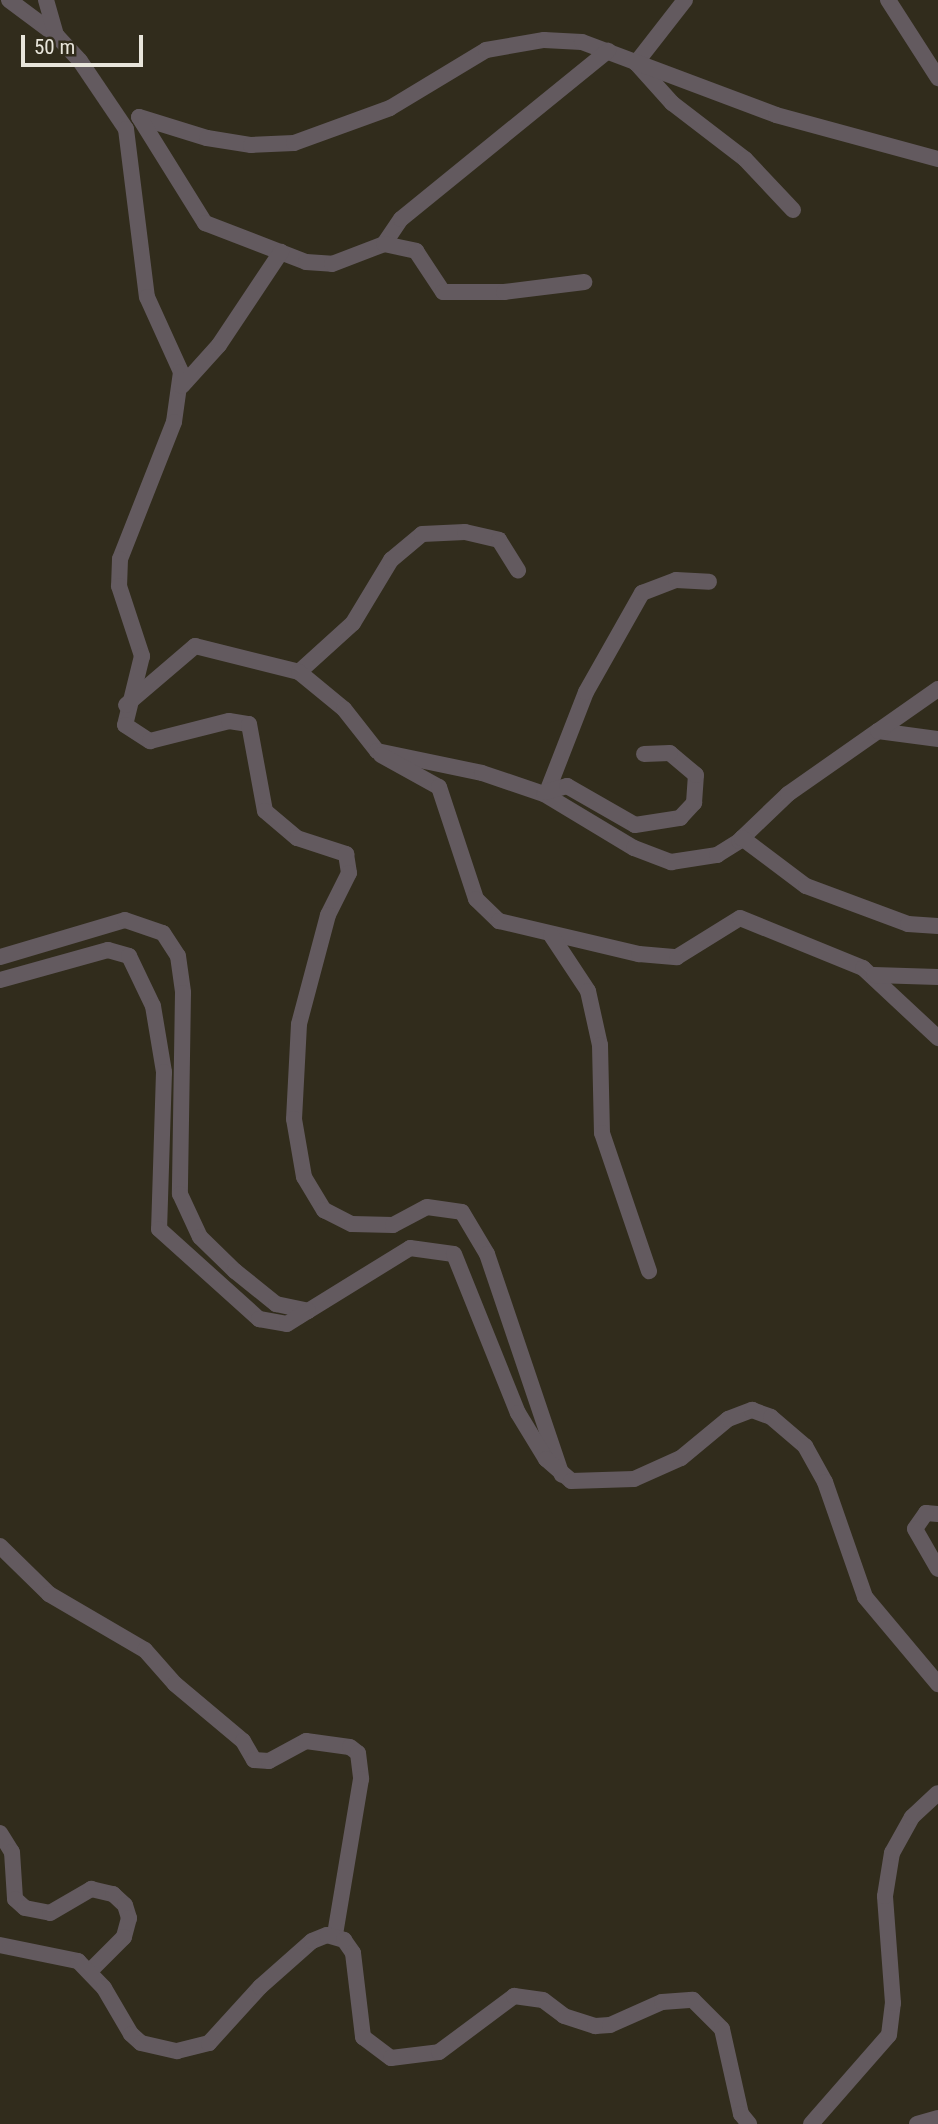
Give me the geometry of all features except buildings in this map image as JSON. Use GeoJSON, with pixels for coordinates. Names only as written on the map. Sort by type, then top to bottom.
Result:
{"type":"FeatureCollection","features":[{"type":"Feature","properties":{"kind":"street"},"geometry":{"type":"LineString","coordinates":[[9,0],[56,35],[114,104],[132,148],[147,297],[182,386]]}},
{"type":"Feature","properties":{"kind":"street"},"geometry":{"type":"LineString","coordinates":[[46,0],[56,35]]}},
{"type":"Feature","properties":{"kind":"street"},"geometry":{"type":"LineString","coordinates":[[636,63],[685,0]]}},
{"type":"Feature","properties":{"kind":"street"},"geometry":{"type":"LineString","coordinates":[[888,0],[938,78]]}},
{"type":"Feature","properties":{"kind":"street"},"geometry":{"type":"LineString","coordinates":[[114,104],[139,117],[207,138],[251,145],[294,142],[390,108],[486,50],[506,44],[569,41],[608,51],[776,115],[938,159]]}},
{"type":"Feature","properties":{"kind":"street"},"geometry":{"type":"LineString","coordinates":[[384,244],[401,219],[608,51]]}},
{"type":"Feature","properties":{"kind":"street"},"geometry":{"type":"LineString","coordinates":[[636,63],[685,116],[745,159],[793,210]]}},
{"type":"Feature","properties":{"kind":"street"},"geometry":{"type":"LineString","coordinates":[[139,117],[199,217],[224,234],[306,262],[332,264],[384,244],[416,251],[443,292],[504,292],[584,282]]}},
{"type":"Feature","properties":{"kind":"street"},"geometry":{"type":"LineString","coordinates":[[281,253],[219,345],[182,386],[167,443],[120,559],[119,586],[141,645],[126,705],[125,725],[150,741],[229,721],[249,724],[265,811],[297,838],[346,854],[349,873],[328,915],[299,1024],[294,1119],[304,1177],[324,1210],[352,1224],[393,1225],[427,1207],[462,1212],[487,1254],[562,1475]]}},
{"type":"Feature","properties":{"kind":"street"},"geometry":{"type":"LineString","coordinates":[[299,672],[353,623],[391,561],[422,534],[465,532],[499,540],[518,570]]}},
{"type":"Feature","properties":{"kind":"street"},"geometry":{"type":"LineString","coordinates":[[546,790],[586,692],[642,593],[676,580],[709,582]]}},
{"type":"Feature","properties":{"kind":"street"},"geometry":{"type":"LineString","coordinates":[[126,705],[195,646],[299,672],[344,709],[377,751],[439,787],[447,799],[465,870],[481,908],[499,921],[551,935],[677,957],[740,918],[874,975],[938,977]]}},
{"type":"Feature","properties":{"kind":"street"},"geometry":{"type":"LineString","coordinates":[[377,751],[482,773],[546,790],[634,848],[671,862],[717,855],[742,838],[788,794],[938,689]]}},
{"type":"Feature","properties":{"kind":"street"},"geometry":{"type":"LineString","coordinates":[[878,731],[938,738]]}},
{"type":"Feature","properties":{"kind":"street"},"geometry":{"type":"LineString","coordinates":[[546,790],[567,786],[635,825],[680,818],[694,803],[696,775],[670,753],[644,754]]}},
{"type":"Feature","properties":{"kind":"street"},"geometry":{"type":"LineString","coordinates":[[742,838],[806,887],[908,924],[938,926]]}},
{"type":"Feature","properties":{"kind":"street"},"geometry":{"type":"LineString","coordinates":[[0,957],[125,920],[153,927],[172,943],[183,993],[183,1207],[200,1237],[250,1286],[276,1304],[308,1311]]}},
{"type":"Feature","properties":{"kind":"street"},"geometry":{"type":"LineString","coordinates":[[551,935],[588,991],[600,1045],[602,1133],[649,1271]]}},
{"type":"Feature","properties":{"kind":"street"},"geometry":{"type":"LineString","coordinates":[[0,980],[108,950],[129,956],[153,1006],[164,1072],[159,1228],[259,1319],[287,1324],[410,1248],[454,1254],[518,1413],[562,1475],[583,1482],[634,1479],[690,1452],[727,1419],[752,1410],[771,1417],[805,1446],[825,1482],[865,1597],[938,1685]]}},
{"type":"Feature","properties":{"kind":"street"},"geometry":{"type":"LineString","coordinates":[[874,975],[938,1038]]}},
{"type":"Feature","properties":{"kind":"street"},"geometry":{"type":"LineString","coordinates":[[938,1514],[926,1513],[915,1529],[938,1569]]}},
{"type":"Feature","properties":{"kind":"street"},"geometry":{"type":"LineString","coordinates":[[0,1546],[49,1594],[145,1650],[175,1684],[243,1741],[254,1760],[269,1761],[306,1741],[350,1747],[358,1753],[361,1779],[335,1935]]}},
{"type":"Feature","properties":{"kind":"street"},"geometry":{"type":"LineString","coordinates":[[811,2124],[888,2035],[893,2003],[885,1896],[892,1853],[912,1817],[938,1793]]}},
{"type":"Feature","properties":{"kind":"street"},"geometry":{"type":"LineString","coordinates":[[0,1833],[12,1852],[15,1899],[25,1908],[50,1913],[91,1889],[113,1894],[125,1905],[129,1918],[124,1937],[91,1970]]}},
{"type":"Feature","properties":{"kind":"street"},"geometry":{"type":"LineString","coordinates":[[0,1945],[61,1954],[91,1970],[121,2021],[141,2043],[194,2049],[226,2029],[260,1987],[312,1941],[335,1935]]}},
{"type":"Feature","properties":{"kind":"street"},"geometry":{"type":"LineString","coordinates":[[335,1935],[353,1953],[363,2038],[384,2055],[407,2059],[439,2052],[514,1996],[543,2000],[564,2016],[595,2025],[610,2025],[662,2002],[693,2000],[722,2029],[741,2114],[749,2124]]}},
{"type":"Feature","properties":{"kind":"street"},"geometry":{"type":"LineString","coordinates":[[918,2124],[938,2118]]}}]}
